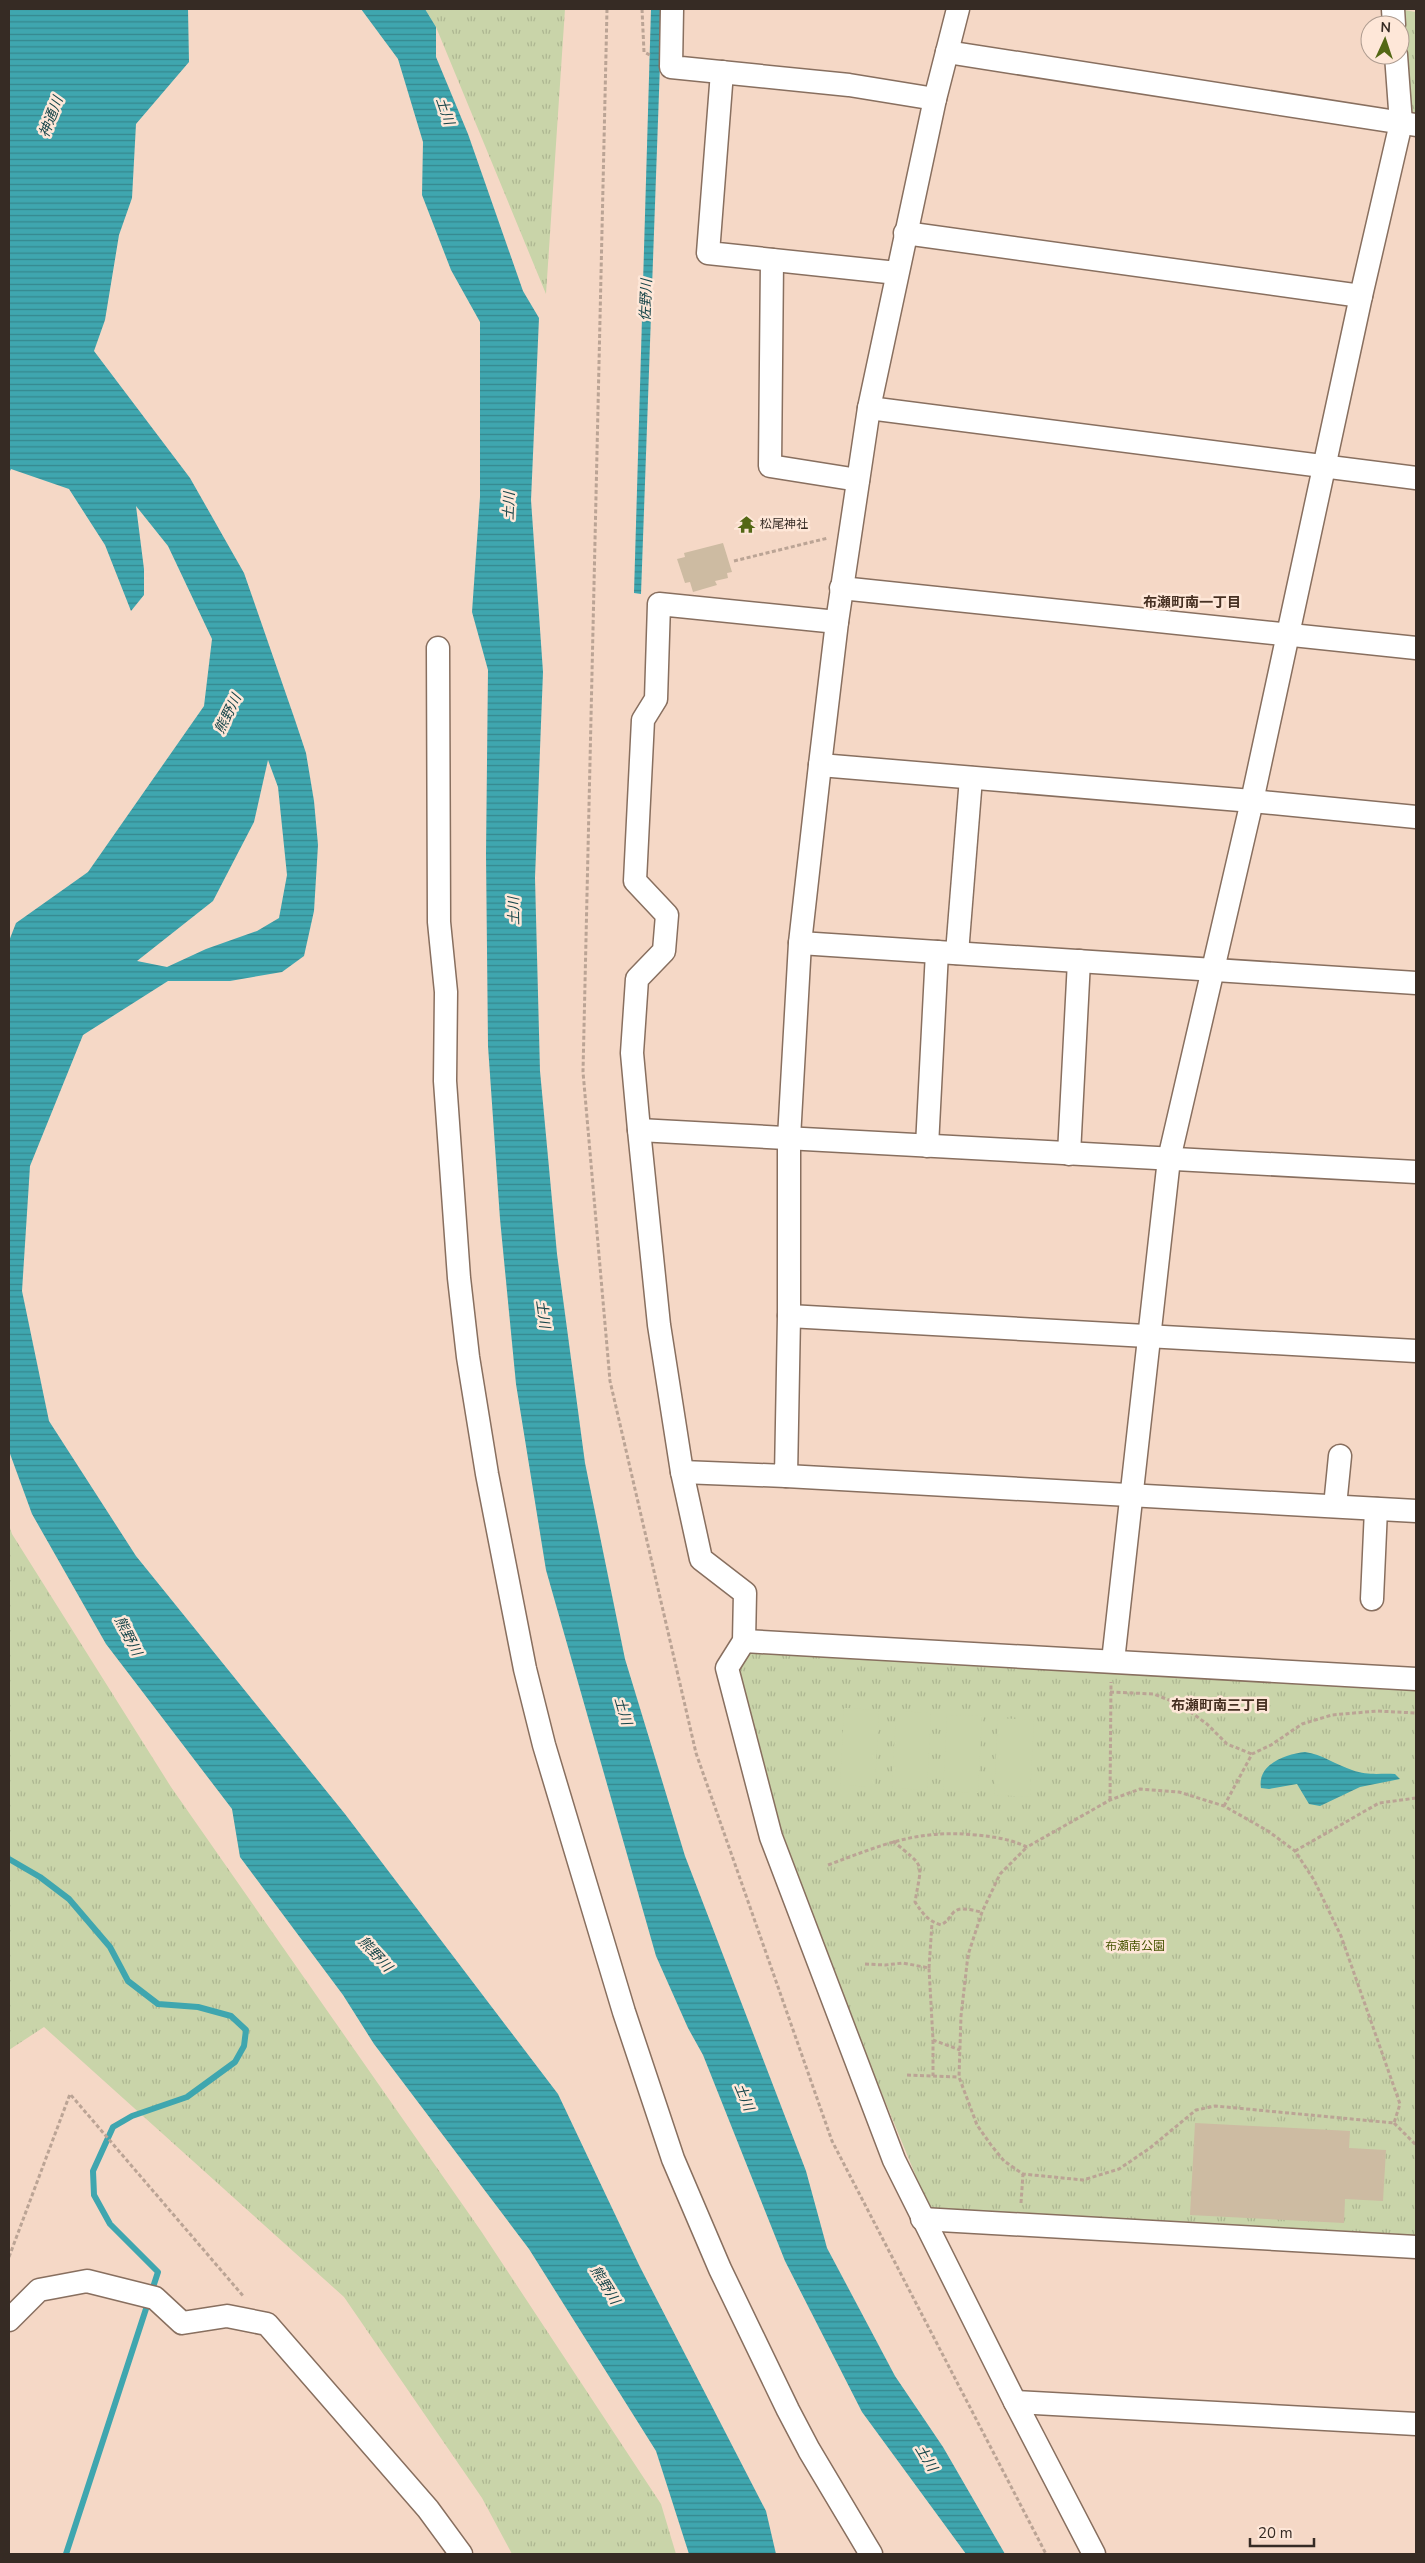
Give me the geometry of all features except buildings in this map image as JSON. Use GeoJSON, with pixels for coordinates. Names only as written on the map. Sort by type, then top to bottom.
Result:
{"type":"FeatureCollection","features":[{"type":"Feature","properties":{"kind":"street"},"geometry":{"type":"LineString","coordinates":[[672,9],[670,67],[849,85],[935,98]]}},
{"type":"Feature","properties":{"kind":"street"},"geometry":{"type":"LineString","coordinates":[[786,1476],[789,1316],[789,1138],[800,943],[820,765],[837,622],[869,408],[935,98],[958,9]]}},
{"type":"Feature","properties":{"kind":"street"},"geometry":{"type":"LineString","coordinates":[[948,52],[1409,124]]}},
{"type":"Feature","properties":{"kind":"street"},"geometry":{"type":"LineString","coordinates":[[1113,1661],[1170,1159],[1252,801],[1287,634],[1326,466],[1361,296],[1409,124],[1398,65]]}},
{"type":"Feature","properties":{"kind":"street"},"geometry":{"type":"LineString","coordinates":[[722,72],[708,254],[897,273]]}},
{"type":"Feature","properties":{"kind":"street"},"geometry":{"type":"LineString","coordinates":[[905,233],[1361,296]]}},
{"type":"Feature","properties":{"kind":"street"},"geometry":{"type":"LineString","coordinates":[[772,260],[770,466],[858,480]]}},
{"type":"Feature","properties":{"kind":"street"},"geometry":{"type":"LineString","coordinates":[[869,408],[1416,478]]}},
{"type":"Feature","properties":{"kind":"street"},"geometry":{"type":"LineString","coordinates":[[842,588],[1416,648]]}},
{"type":"Feature","properties":{"kind":"street"},"geometry":{"type":"LineString","coordinates":[[837,622],[659,604],[656,699],[643,720],[635,881],[667,915],[664,951],[637,979],[632,1053],[659,1325],[682,1472],[701,1559],[744,1593],[744,1640],[727,1668],[770,1807],[772,1837],[821,1948],[875,2089],[894,2160],[922,2219],[1094,2554]]}},
{"type":"Feature","properties":{"kind":"street"},"geometry":{"type":"LineString","coordinates":[[438,648],[439,922],[446,992],[445,1081],[459,1278],[468,1357],[487,1474],[525,1669],[544,1745],[624,2012],[673,2159],[720,2270],[784,2402],[809,2450],[871,2554]]}},
{"type":"Feature","properties":{"kind":"street"},"geometry":{"type":"LineString","coordinates":[[820,765],[1252,801],[1416,817]]}},
{"type":"Feature","properties":{"kind":"street"},"geometry":{"type":"LineString","coordinates":[[927,1146],[947,953],[971,778]]}},
{"type":"Feature","properties":{"kind":"street"},"geometry":{"type":"LineString","coordinates":[[800,943],[1416,983]]}},
{"type":"Feature","properties":{"kind":"street"},"geometry":{"type":"LineString","coordinates":[[1070,1154],[1079,961]]}},
{"type":"Feature","properties":{"kind":"street"},"geometry":{"type":"LineString","coordinates":[[639,1130],[1416,1172]]}},
{"type":"Feature","properties":{"kind":"street"},"geometry":{"type":"LineString","coordinates":[[789,1316],[1416,1351]]}},
{"type":"Feature","properties":{"kind":"street"},"geometry":{"type":"LineString","coordinates":[[1335,1506],[1340,1456]]}},
{"type":"Feature","properties":{"kind":"street"},"geometry":{"type":"LineString","coordinates":[[682,1472],[786,1476],[1416,1511]]}},
{"type":"Feature","properties":{"kind":"street"},"geometry":{"type":"LineString","coordinates":[[1372,1599],[1376,1509]]}},
{"type":"Feature","properties":{"kind":"street"},"geometry":{"type":"LineString","coordinates":[[744,1640],[1416,1679]]}},
{"type":"Feature","properties":{"kind":"street"},"geometry":{"type":"LineString","coordinates":[[922,2219],[1416,2247]]}},
{"type":"Feature","properties":{"kind":"street"},"geometry":{"type":"LineString","coordinates":[[9,2320],[39,2290],[87,2281],[155,2298],[182,2323],[226,2316],[267,2324],[428,2509],[461,2554]]}},
{"type":"Feature","properties":{"kind":"street"},"geometry":{"type":"LineString","coordinates":[[1015,2402],[1416,2424]]}},
{"type":"Feature","properties":{"kind":"path"},"geometry":{"type":"LineString","coordinates":[[607,9],[584,1072],[610,1381],[696,1753],[832,2141],[1046,2554]]}},
{"type":"Feature","properties":{"kind":"path"},"geometry":{"type":"LineString","coordinates":[[734,561],[850,533]]}},
{"type":"Feature","properties":{"kind":"path"},"geometry":{"type":"LineString","coordinates":[[1110,1800],[1110,1692],[1154,1694],[1181,1705],[1208,1724],[1227,1744],[1252,1754]]}},
{"type":"Feature","properties":{"kind":"path"},"geometry":{"type":"LineString","coordinates":[[1224,1806],[1252,1754],[1271,1745],[1302,1724],[1332,1715],[1378,1711],[1416,1713]]}},
{"type":"Feature","properties":{"kind":"path"},"geometry":{"type":"LineString","coordinates":[[1394,2123],[1400,2104],[1341,1936],[1314,1880],[1295,1851],[1268,1830],[1224,1806],[1180,1792],[1140,1789],[1110,1800],[1028,1847],[1000,1874],[982,1912],[968,1955],[961,2016],[959,2078],[977,2125],[1004,2161],[1023,2174],[1083,2180],[1119,2169],[1150,2148],[1196,2110],[1215,2106],[1394,2123],[1416,2145]]}},
{"type":"Feature","properties":{"kind":"path"},"geometry":{"type":"LineString","coordinates":[[1295,1851],[1379,1803],[1416,1798]]}},
{"type":"Feature","properties":{"kind":"path"},"geometry":{"type":"LineString","coordinates":[[828,1865],[892,1841],[915,1835],[943,1833],[1010,1838],[1028,1847]]}},
{"type":"Feature","properties":{"kind":"path"},"geometry":{"type":"LineString","coordinates":[[892,1841],[920,1864],[922,1872],[916,1902],[925,1917],[932,1923],[941,1925],[949,1921],[953,1913],[960,1909],[982,1912]]}},
{"type":"Feature","properties":{"kind":"path"},"geometry":{"type":"LineString","coordinates":[[932,1923],[929,1968],[933,2076]]}},
{"type":"Feature","properties":{"kind":"path"},"geometry":{"type":"LineString","coordinates":[[865,1964],[886,1965],[903,1963],[929,1968]]}},
{"type":"Feature","properties":{"kind":"path"},"geometry":{"type":"LineString","coordinates":[[933,2040],[960,2050]]}},
{"type":"Feature","properties":{"kind":"path"},"geometry":{"type":"LineString","coordinates":[[907,2075],[959,2078]]}},
{"type":"Feature","properties":{"kind":"path"},"geometry":{"type":"LineString","coordinates":[[9,2257],[70,2094],[267,2324]]}},
{"type":"Feature","properties":{"kind":"path"},"geometry":{"type":"LineString","coordinates":[[1019,2224],[1023,2174]]}},
{"type":"Feature","properties":{"kind":"green space"},"geometry":{"type":"Polygon","coordinates":[[[425,9],[565,9],[546,294],[436,27],[425,9]]]}},
{"type":"Feature","properties":{"kind":"green space"},"geometry":{"type":"Polygon","coordinates":[[[1404,10],[1416,12],[1416,116],[1409,106],[1407,65],[1410,65],[1410,15],[1404,15],[1404,10]]]}},
{"type":"Feature","properties":{"kind":"green space"},"geometry":{"type":"Polygon","coordinates":[[[9,1525],[12,1534],[171,1787],[481,2231],[661,2504],[676,2554],[512,2554],[482,2498],[344,2297],[44,2027],[9,2050],[9,1525]]]}},
{"type":"Feature","properties":{"kind":"green space","name":"布瀬南公園"},"geometry":{"type":"Polygon","coordinates":[[[754,1649],[1416,1688],[1416,2236],[929,2208],[820,1943],[768,1790],[735,1670],[744,1655],[754,1649]]]}},
{"type":"Feature","properties":{"kind":"green space"},"geometry":{"type":"Polygon","coordinates":[[[844,1708],[879,1710],[875,1787],[840,1785],[844,1708]]]}},
{"type":"Feature","properties":{"kind":"green space"},"geometry":{"type":"Polygon","coordinates":[[[896,1711],[931,1713],[927,1790],[892,1788],[896,1711]]]}},
{"type":"Feature","properties":{"kind":"green space"},"geometry":{"type":"Polygon","coordinates":[[[947,1715],[982,1716],[978,1793],[943,1791],[947,1715]]]}},
{"type":"Feature","properties":{"kind":"green space"},"geometry":{"type":"Polygon","coordinates":[[[998,1718],[1034,1720],[1030,1797],[994,1795],[998,1718]]]}},
{"type":"Feature","properties":{"kind":"water"},"geometry":{"type":"Polygon","coordinates":[[[9,9],[188,9],[189,62],[136,124],[132,198],[119,235],[105,320],[94,351],[190,478],[244,573],[306,753],[314,801],[318,845],[314,911],[304,956],[282,972],[230,981],[168,981],[83,1035],[30,1166],[22,1291],[49,1421],[136,1556],[345,1814],[558,2094],[639,2265],[766,2511],[776,2554],[689,2554],[656,2451],[529,2249],[374,2044],[343,1995],[240,1857],[232,1809],[106,1644],[32,1514],[9,1451],[9,941],[16,923],[88,872],[204,706],[212,639],[168,546],[136,506],[144,569],[144,595],[131,611],[105,545],[69,489],[11,469],[9,473],[9,9]],[[268,760],[254,822],[213,901],[137,961],[167,967],[206,949],[257,931],[279,918],[287,875],[278,787],[268,760]]]}},
{"type":"Feature","properties":{"kind":"water","name":"土川"},"geometry":{"type":"Polygon","coordinates":[[[361,9],[425,9],[436,27],[436,57],[468,134],[523,291],[539,318],[531,500],[543,672],[535,878],[540,1071],[557,1254],[585,1463],[625,1659],[685,1856],[806,2171],[827,2248],[895,2376],[943,2447],[1005,2554],[966,2554],[862,2412],[785,2261],[703,2055],[688,2028],[656,1956],[546,1570],[516,1384],[500,1219],[488,1046],[486,854],[488,670],[472,612],[480,497],[480,322],[451,270],[422,195],[423,142],[398,59],[361,9]]]}},
{"type":"Feature","properties":{"kind":"water","name":"佐野川"},"geometry":{"type":"Polygon","coordinates":[[[651,9],[662,9],[641,594],[634,593],[651,9]]]}},
{"type":"Feature","properties":{"kind":"water"},"geometry":{"type":"Polygon","coordinates":[[[1305,1752],[1358,1772],[1395,1774],[1400,1779],[1360,1787],[1320,1806],[1309,1804],[1297,1784],[1269,1789],[1261,1788],[1261,1780],[1264,1773],[1274,1762],[1290,1755],[1305,1752]]]}},
{"type":"Feature","properties":{"kind":"waterway"},"geometry":{"type":"LineString","coordinates":[[9,1859],[40,1877],[69,1899],[110,1947],[128,1981],[158,2004],[198,2007],[231,2016],[246,2030],[244,2046],[235,2062],[187,2097],[132,2116],[113,2127],[93,2171],[94,2195],[110,2224],[158,2272],[66,2554]]}},
{"type":"Feature","properties":{"kind":"place","name":"松尾神社"},"geometry":{"type":"Point","coordinates":[746,524]}},
{"type":"Feature","properties":{"kind":"district","name":"布瀬町南一丁目"},"geometry":{"type":"Point","coordinates":[1192,602]}},
{"type":"Feature","properties":{"kind":"district","name":"布瀬町南三丁目"},"geometry":{"type":"Point","coordinates":[1220,1705]}},
{"type":"Feature","properties":{"kind":"water label","name":"神通川"},"geometry":{"type":"Point","coordinates":[51,117]}},
{"type":"Feature","properties":{"kind":"water label","name":"熊野川"},"geometry":{"type":"Point","coordinates":[228,714]}},
{"type":"Feature","properties":{"kind":"water label","name":"熊野川"},"geometry":{"type":"Point","coordinates":[128,1636]}},
{"type":"Feature","properties":{"kind":"water label","name":"熊野川"},"geometry":{"type":"Point","coordinates":[375,1954]}},
{"type":"Feature","properties":{"kind":"water label","name":"熊野川"},"geometry":{"type":"Point","coordinates":[605,2285]}}]}
